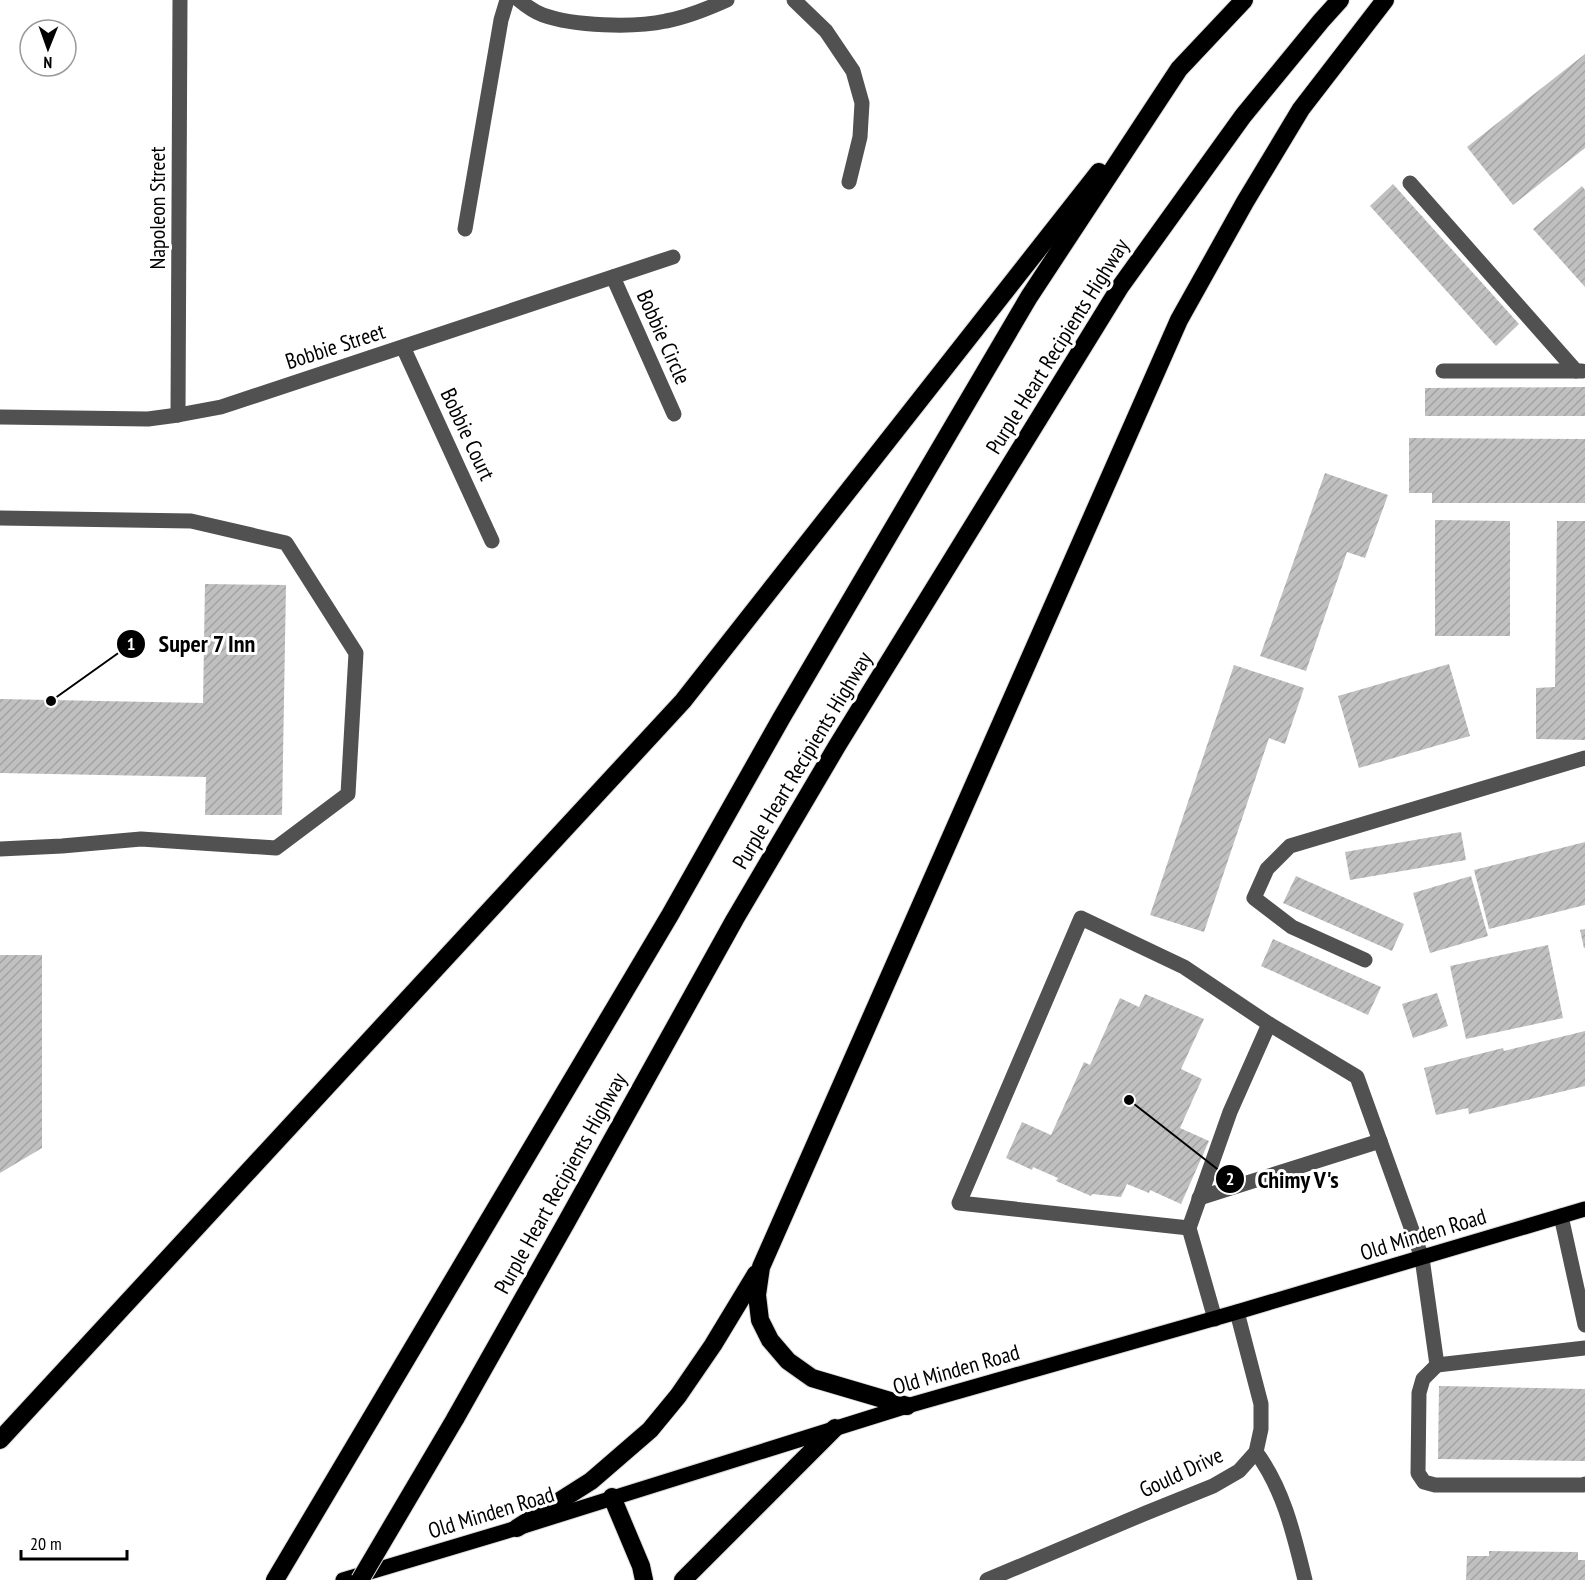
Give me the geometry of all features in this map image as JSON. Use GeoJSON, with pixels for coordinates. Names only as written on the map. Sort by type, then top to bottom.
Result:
{"type":"FeatureCollection","features":[{"type":"Feature","properties":{"kind":"highway","name":"Purple Heart Recipients Highway"},"geometry":{"type":"LineString","coordinates":[[275,1580],[670,915],[794,696],[1029,297],[1179,69],[1244,0]]}},
{"type":"Feature","properties":{"kind":"highway","name":"Purple Heart Recipients Highway"},"geometry":{"type":"LineString","coordinates":[[360,1580],[455,1419],[735,919],[856,716],[1120,287],[1243,116],[1340,0]]}},
{"type":"Feature","properties":{"kind":"highway"},"geometry":{"type":"LineString","coordinates":[[517,1528],[591,1482],[650,1430],[678,1396],[713,1345],[761,1267],[1179,320],[1245,202],[1301,109],[1385,0]]}},
{"type":"Feature","properties":{"kind":"highway"},"geometry":{"type":"LineString","coordinates":[[0,1440],[683,701],[1179,69]]}},
{"type":"Feature","properties":{"kind":"highway"},"geometry":{"type":"LineString","coordinates":[[761,1267],[757,1295],[759,1320],[770,1340],[788,1361],[812,1378],[907,1406]]}},
{"type":"Feature","properties":{"kind":"highway"},"geometry":{"type":"LineString","coordinates":[[683,1580],[835,1428]]}},
{"type":"Feature","properties":{"kind":"highway"},"geometry":{"type":"LineString","coordinates":[[612,1497],[641,1566],[644,1580]]}},
{"type":"Feature","properties":{"kind":"main road","name":"Old Minden Road"},"geometry":{"type":"LineString","coordinates":[[343,1580],[907,1406],[1215,1319],[1585,1209]]}},
{"type":"Feature","properties":{"kind":"street","name":"Napoleon Street"},"geometry":{"type":"LineString","coordinates":[[178,416],[180,0]]}},
{"type":"Feature","properties":{"kind":"street"},"geometry":{"type":"LineString","coordinates":[[465,230],[501,20],[507,0]]}},
{"type":"Feature","properties":{"kind":"street"},"geometry":{"type":"LineString","coordinates":[[519,0],[541,14],[570,22],[623,25],[664,22],[702,12],[727,0]]}},
{"type":"Feature","properties":{"kind":"street"},"geometry":{"type":"LineString","coordinates":[[794,0],[826,31],[853,71],[862,103],[860,137],[849,182]]}},
{"type":"Feature","properties":{"kind":"street"},"geometry":{"type":"LineString","coordinates":[[1410,183],[1581,371]]}},
{"type":"Feature","properties":{"kind":"street","name":"Bobbie Street"},"geometry":{"type":"LineString","coordinates":[[0,417],[148,418],[178,416],[221,407],[673,257]]}},
{"type":"Feature","properties":{"kind":"street","name":"Bobbie Circle"},"geometry":{"type":"LineString","coordinates":[[613,277],[674,414]]}},
{"type":"Feature","properties":{"kind":"street","name":"Bobbie Court"},"geometry":{"type":"LineString","coordinates":[[403,347],[492,541]]}},
{"type":"Feature","properties":{"kind":"street"},"geometry":{"type":"LineString","coordinates":[[1443,371],[1581,371]]}},
{"type":"Feature","properties":{"kind":"street"},"geometry":{"type":"LineString","coordinates":[[0,518],[192,521],[286,543],[356,653],[348,795],[276,848],[141,839],[0,849]]}},
{"type":"Feature","properties":{"kind":"street"},"geometry":{"type":"LineString","coordinates":[[1365,960],[1292,927],[1254,898],[1267,869],[1290,846],[1585,758]]}},
{"type":"Feature","properties":{"kind":"street"},"geometry":{"type":"LineString","coordinates":[[1189,1228],[959,1203],[1081,918],[1184,968],[1269,1024],[1357,1077],[1422,1258],[1437,1365]]}},
{"type":"Feature","properties":{"kind":"street"},"geometry":{"type":"LineString","coordinates":[[1215,1319],[1189,1228],[1230,1112],[1269,1024]]}},
{"type":"Feature","properties":{"kind":"street"},"geometry":{"type":"LineString","coordinates":[[1199,1198],[1380,1141]]}},
{"type":"Feature","properties":{"kind":"street"},"geometry":{"type":"LineString","coordinates":[[1562,1216],[1585,1325]]}},
{"type":"Feature","properties":{"kind":"street","name":"Gould Drive"},"geometry":{"type":"LineString","coordinates":[[987,1580],[1214,1486],[1239,1471],[1256,1452],[1261,1429],[1261,1404],[1237,1312]]}},
{"type":"Feature","properties":{"kind":"street"},"geometry":{"type":"LineString","coordinates":[[1585,1348],[1437,1365],[1423,1379],[1419,1393],[1418,1473],[1424,1482],[1435,1485],[1585,1484]]}},
{"type":"Feature","properties":{"kind":"street"},"geometry":{"type":"LineString","coordinates":[[1256,1452],[1272,1477],[1292,1525],[1303,1579]]}},
{"type":"Feature","properties":{"kind":"building"},"geometry":{"type":"Polygon","coordinates":[[[1585,54],[1585,148],[1513,205],[1467,147],[1585,54]]]}},
{"type":"Feature","properties":{"kind":"building"},"geometry":{"type":"Polygon","coordinates":[[[1393,184],[1519,324],[1496,346],[1370,206],[1393,184]]]}},
{"type":"Feature","properties":{"kind":"building"},"geometry":{"type":"Polygon","coordinates":[[[1582,186],[1585,190],[1585,287],[1533,229],[1582,186]]]}},
{"type":"Feature","properties":{"kind":"building"},"geometry":{"type":"Polygon","coordinates":[[[1585,387],[1585,416],[1425,416],[1425,388],[1585,387]]]}},
{"type":"Feature","properties":{"kind":"building"},"geometry":{"type":"Polygon","coordinates":[[[1409,438],[1585,439],[1585,503],[1432,503],[1432,493],[1409,493],[1409,438]]]}},
{"type":"Feature","properties":{"kind":"building"},"geometry":{"type":"Polygon","coordinates":[[[1325,473],[1388,495],[1365,558],[1347,552],[1306,671],[1260,656],[1325,473]]]}},
{"type":"Feature","properties":{"kind":"building"},"geometry":{"type":"Polygon","coordinates":[[[1435,520],[1510,521],[1510,636],[1435,636],[1435,520]]]}},
{"type":"Feature","properties":{"kind":"building"},"geometry":{"type":"Polygon","coordinates":[[[1557,521],[1585,521],[1585,740],[1536,739],[1536,688],[1555,687],[1557,521]]]}},
{"type":"Feature","properties":{"kind":"building"},"geometry":{"type":"Polygon","coordinates":[[[205,584],[286,585],[282,815],[205,815],[206,777],[0,773],[0,699],[203,703],[205,584]]]}},
{"type":"Feature","properties":{"kind":"building"},"geometry":{"type":"Polygon","coordinates":[[[1449,664],[1470,736],[1359,768],[1338,696],[1449,664]]]}},
{"type":"Feature","properties":{"kind":"building"},"geometry":{"type":"Polygon","coordinates":[[[1234,665],[1304,688],[1285,744],[1269,738],[1204,932],[1150,915],[1234,665]]]}},
{"type":"Feature","properties":{"kind":"building"},"geometry":{"type":"Polygon","coordinates":[[[1461,832],[1466,860],[1350,880],[1345,852],[1461,832]]]}},
{"type":"Feature","properties":{"kind":"building"},"geometry":{"type":"Polygon","coordinates":[[[1585,842],[1585,905],[1489,929],[1474,870],[1585,842]]]}},
{"type":"Feature","properties":{"kind":"building"},"geometry":{"type":"Polygon","coordinates":[[[1296,876],[1404,924],[1392,951],[1283,903],[1296,876]]]}},
{"type":"Feature","properties":{"kind":"building"},"geometry":{"type":"Polygon","coordinates":[[[1471,876],[1488,936],[1430,953],[1413,893],[1471,876]]]}},
{"type":"Feature","properties":{"kind":"building"},"geometry":{"type":"Polygon","coordinates":[[[1585,929],[1585,948],[1584,948],[1580,930],[1585,929]]]}},
{"type":"Feature","properties":{"kind":"building"},"geometry":{"type":"Polygon","coordinates":[[[1273,939],[1381,987],[1368,1015],[1261,966],[1273,939]]]}},
{"type":"Feature","properties":{"kind":"building"},"geometry":{"type":"Polygon","coordinates":[[[1548,945],[1563,1018],[1466,1039],[1450,966],[1548,945]]]}},
{"type":"Feature","properties":{"kind":"building"},"geometry":{"type":"Polygon","coordinates":[[[0,955],[42,955],[42,1148],[0,1173],[0,955]]]}},
{"type":"Feature","properties":{"kind":"building"},"geometry":{"type":"Polygon","coordinates":[[[1437,993],[1448,1026],[1413,1038],[1402,1004],[1437,993]]]}},
{"type":"Feature","properties":{"kind":"building"},"geometry":{"type":"Polygon","coordinates":[[[1145,994],[1204,1019],[1181,1069],[1202,1079],[1180,1128],[1209,1141],[1181,1204],[1150,1190],[1149,1193],[1127,1184],[1121,1197],[1092,1194],[1091,1196],[1056,1181],[1058,1178],[1033,1167],[1032,1170],[1006,1158],[1022,1122],[1051,1135],[1084,1062],[1090,1065],[1120,998],[1139,1007],[1145,994]]]}},
{"type":"Feature","properties":{"kind":"building"},"geometry":{"type":"Polygon","coordinates":[[[1585,1031],[1585,1086],[1469,1114],[1468,1108],[1436,1115],[1424,1068],[1585,1031]]]}},
{"type":"Feature","properties":{"kind":"building"},"geometry":{"type":"Polygon","coordinates":[[[1439,1386],[1585,1389],[1585,1461],[1438,1459],[1439,1386]]]}},
{"type":"Feature","properties":{"kind":"building"},"geometry":{"type":"Polygon","coordinates":[[[1489,1551],[1578,1552],[1578,1560],[1585,1560],[1585,1580],[1466,1580],[1467,1556],[1489,1556],[1489,1551]]]}},
{"type":"Feature","properties":{"kind":"place","name":"Super 7 Inn"},"geometry":{"type":"Point","coordinates":[51,701]}},
{"type":"Feature","properties":{"kind":"place","name":"Chimy V's"},"geometry":{"type":"Point","coordinates":[1129,1100]}}]}
